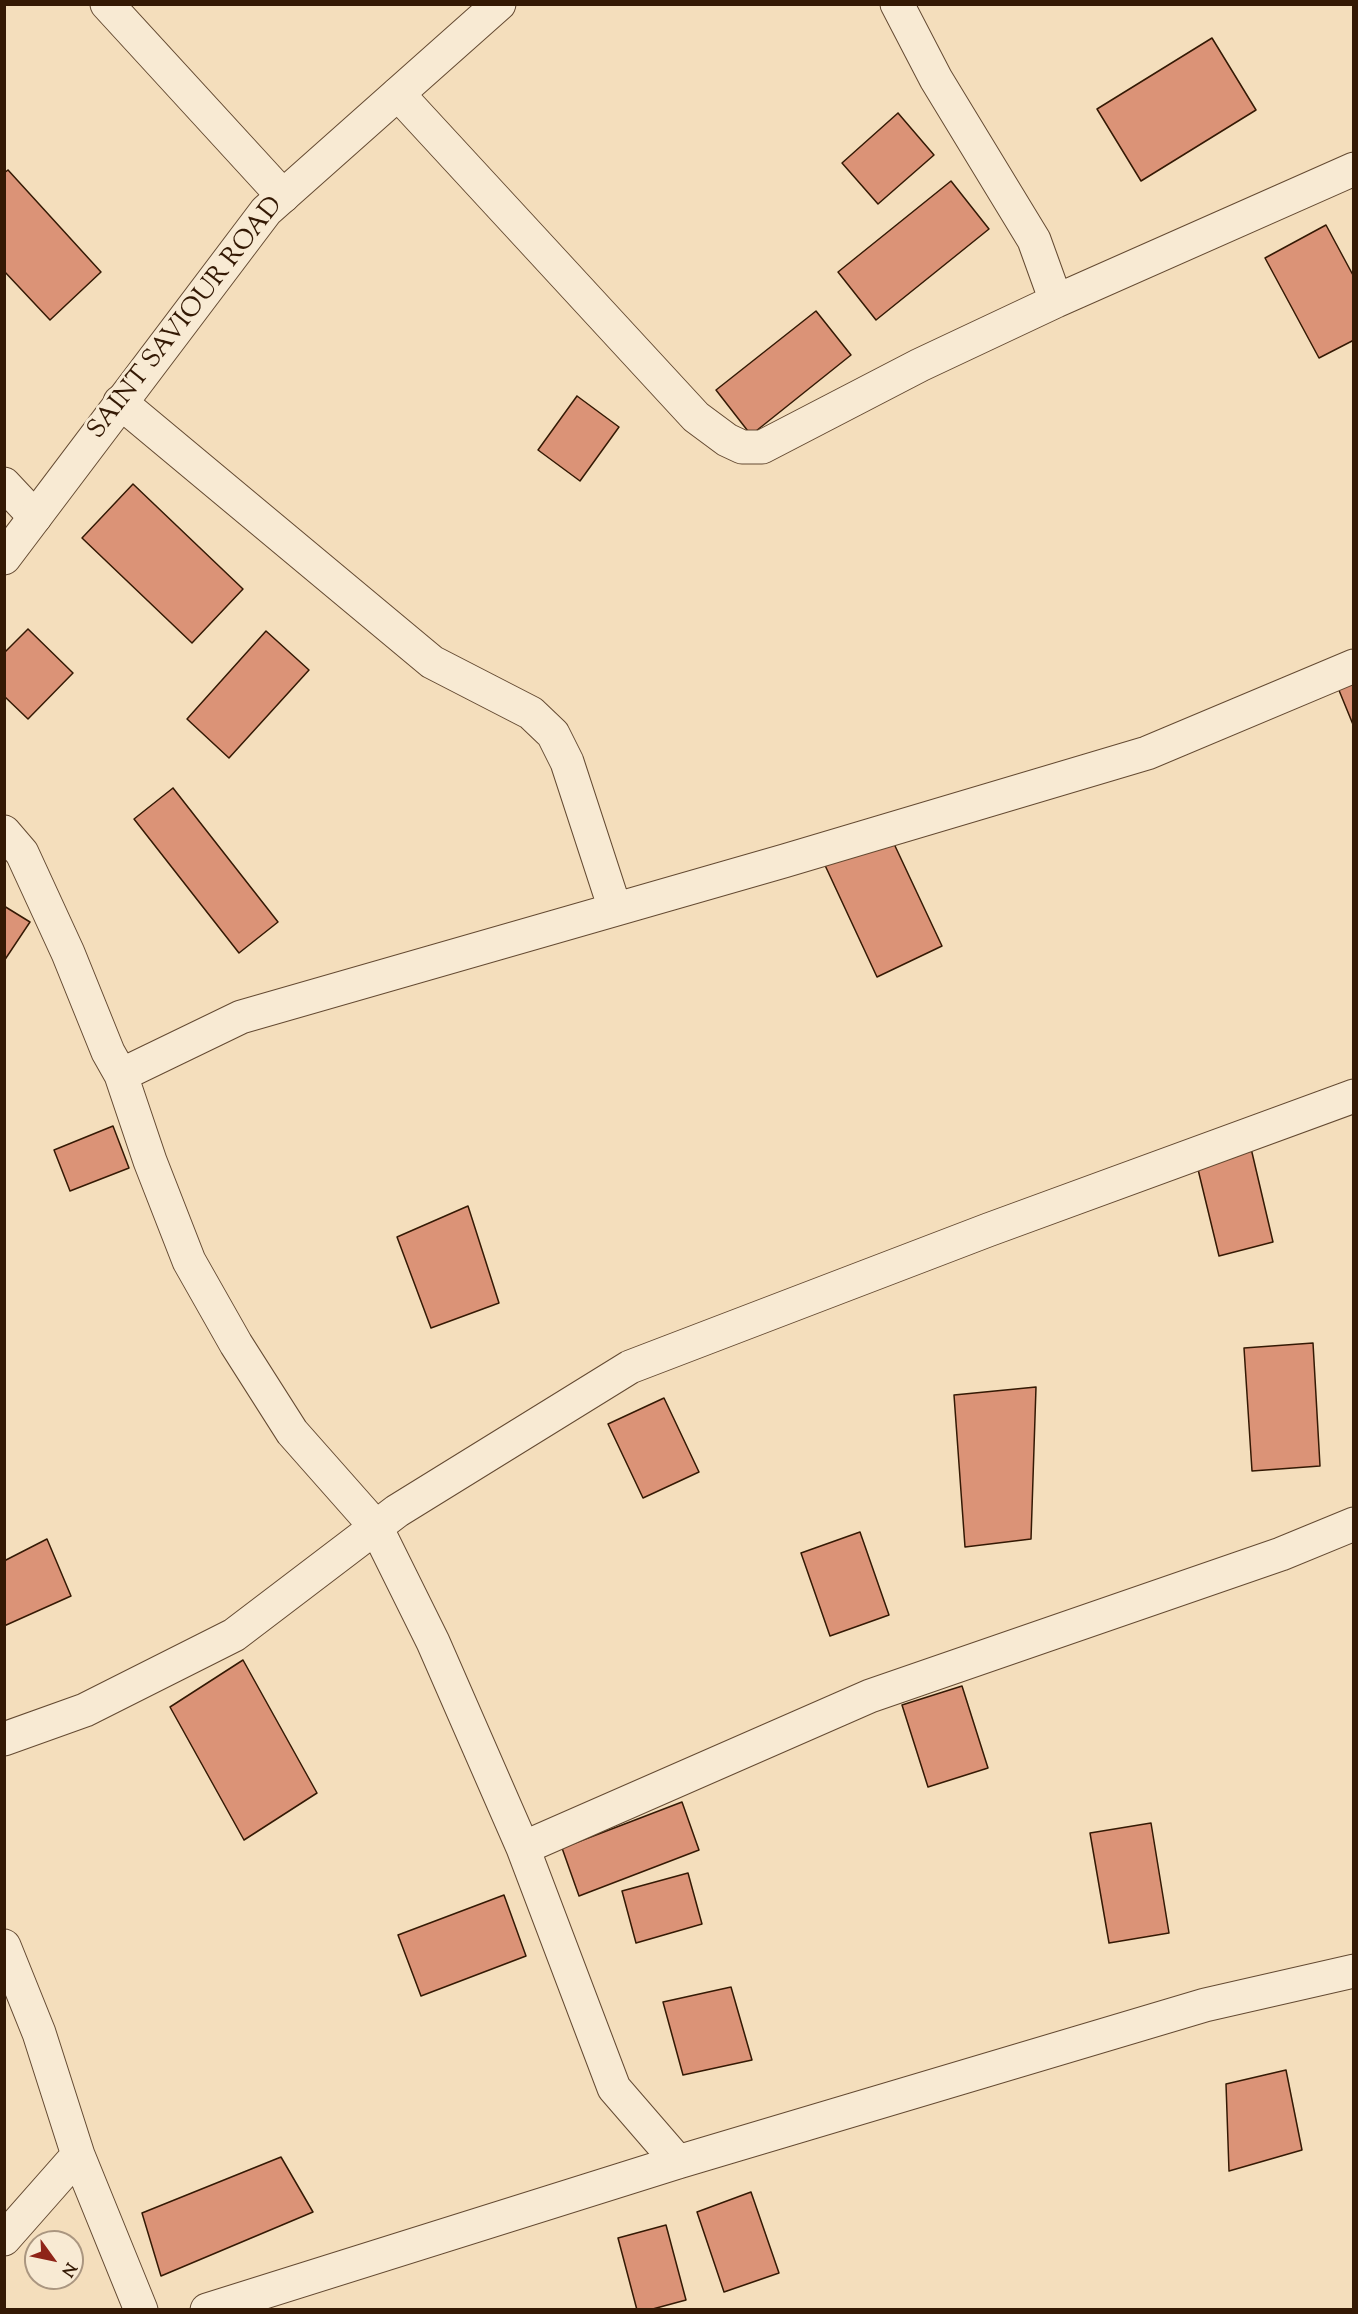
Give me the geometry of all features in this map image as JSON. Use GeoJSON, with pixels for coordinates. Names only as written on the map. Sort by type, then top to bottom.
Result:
{"type":"FeatureCollection","features":[{"type":"Feature","properties":{"kind":"street"},"geometry":{"type":"LineString","coordinates":[[107,4],[283,196]]}},
{"type":"Feature","properties":{"kind":"street","name":"SAINT SAVIOUR ROAD"},"geometry":{"type":"LineString","coordinates":[[4,558],[266,211],[499,4]]}},
{"type":"Feature","properties":{"kind":"street"},"geometry":{"type":"LineString","coordinates":[[897,4],[936,79],[1034,240],[1056,301]]}},
{"type":"Feature","properties":{"kind":"street"},"geometry":{"type":"LineString","coordinates":[[398,94],[696,417],[727,440],[742,447],[762,447],[920,365],[1056,301],[1353,168]]}},
{"type":"Feature","properties":{"kind":"street"},"geometry":{"type":"LineString","coordinates":[[120,402],[432,662],[531,713],[553,734],[567,762],[615,909]]}},
{"type":"Feature","properties":{"kind":"street"},"geometry":{"type":"LineString","coordinates":[[4,484],[35,517]]}},
{"type":"Feature","properties":{"kind":"street"},"geometry":{"type":"LineString","coordinates":[[121,1075],[241,1017],[1147,753],[1353,666]]}},
{"type":"Feature","properties":{"kind":"street"},"geometry":{"type":"LineString","coordinates":[[4,832],[22,853],[68,953],[108,1052],[121,1075],[150,1161],[189,1261],[236,1344],[292,1432],[376,1527],[433,1642],[523,1848],[614,2088],[678,2162]]}},
{"type":"Feature","properties":{"kind":"street"},"geometry":{"type":"LineString","coordinates":[[4,1739],[85,1710],[234,1635],[397,1511],[630,1367],[988,1230],[1353,1096]]}},
{"type":"Feature","properties":{"kind":"street"},"geometry":{"type":"LineString","coordinates":[[523,1848],[870,1696],[1281,1554],[1353,1524]]}},
{"type":"Feature","properties":{"kind":"street"},"geometry":{"type":"LineString","coordinates":[[4,1946],[39,2033],[78,2155],[141,2310]]}},
{"type":"Feature","properties":{"kind":"street"},"geometry":{"type":"LineString","coordinates":[[207,2310],[678,2162],[1205,2005],[1353,1971]]}},
{"type":"Feature","properties":{"kind":"street"},"geometry":{"type":"LineString","coordinates":[[4,2239],[78,2155]]}},
{"type":"Feature","properties":{"kind":"building"},"geometry":{"type":"Polygon","coordinates":[[[1212,38],[1256,110],[1141,181],[1097,109],[1212,38]]]}},
{"type":"Feature","properties":{"kind":"building"},"geometry":{"type":"Polygon","coordinates":[[[898,113],[934,155],[878,204],[842,163],[898,113]]]}},
{"type":"Feature","properties":{"kind":"building"},"geometry":{"type":"Polygon","coordinates":[[[8,170],[101,272],[50,320],[4,271],[4,173],[8,170]]]}},
{"type":"Feature","properties":{"kind":"building"},"geometry":{"type":"Polygon","coordinates":[[[951,181],[989,229],[876,320],[838,272],[951,181]]]}},
{"type":"Feature","properties":{"kind":"building"},"geometry":{"type":"Polygon","coordinates":[[[1326,225],[1354,277],[1354,340],[1319,358],[1265,258],[1326,225]]]}},
{"type":"Feature","properties":{"kind":"building"},"geometry":{"type":"Polygon","coordinates":[[[816,311],[851,355],[751,435],[716,390],[816,311]]]}},
{"type":"Feature","properties":{"kind":"building"},"geometry":{"type":"Polygon","coordinates":[[[577,396],[619,427],[580,481],[538,450],[577,396]]]}},
{"type":"Feature","properties":{"kind":"building"},"geometry":{"type":"Polygon","coordinates":[[[133,484],[243,589],[192,643],[82,538],[133,484]]]}},
{"type":"Feature","properties":{"kind":"building"},"geometry":{"type":"Polygon","coordinates":[[[28,629],[73,673],[28,719],[4,696],[4,653],[28,629]]]}},
{"type":"Feature","properties":{"kind":"building"},"geometry":{"type":"Polygon","coordinates":[[[266,631],[309,670],[229,758],[187,719],[266,631]]]}},
{"type":"Feature","properties":{"kind":"building"},"geometry":{"type":"Polygon","coordinates":[[[1354,675],[1354,727],[1336,683],[1354,675]]]}},
{"type":"Feature","properties":{"kind":"building"},"geometry":{"type":"Polygon","coordinates":[[[173,788],[278,922],[239,953],[134,819],[173,788]]]}},
{"type":"Feature","properties":{"kind":"building"},"geometry":{"type":"Polygon","coordinates":[[[888,831],[942,946],[877,977],[823,861],[888,831]]]}},
{"type":"Feature","properties":{"kind":"building"},"geometry":{"type":"Polygon","coordinates":[[[4,906],[30,922],[4,961],[4,906]]]}},
{"type":"Feature","properties":{"kind":"building"},"geometry":{"type":"Polygon","coordinates":[[[113,1126],[129,1168],[70,1191],[54,1150],[113,1126]]]}},
{"type":"Feature","properties":{"kind":"building"},"geometry":{"type":"Polygon","coordinates":[[[1250,1144],[1273,1242],[1219,1256],[1195,1157],[1250,1144]]]}},
{"type":"Feature","properties":{"kind":"building"},"geometry":{"type":"Polygon","coordinates":[[[468,1206],[499,1303],[431,1328],[397,1237],[468,1206]]]}},
{"type":"Feature","properties":{"kind":"building"},"geometry":{"type":"Polygon","coordinates":[[[1313,1343],[1320,1466],[1252,1471],[1244,1348],[1313,1343]]]}},
{"type":"Feature","properties":{"kind":"building"},"geometry":{"type":"Polygon","coordinates":[[[1036,1387],[1031,1539],[965,1547],[954,1395],[1036,1387]]]}},
{"type":"Feature","properties":{"kind":"building"},"geometry":{"type":"Polygon","coordinates":[[[664,1398],[699,1472],[643,1498],[608,1424],[664,1398]]]}},
{"type":"Feature","properties":{"kind":"building"},"geometry":{"type":"Polygon","coordinates":[[[860,1532],[889,1615],[830,1636],[801,1553],[860,1532]]]}},
{"type":"Feature","properties":{"kind":"building"},"geometry":{"type":"Polygon","coordinates":[[[47,1539],[71,1596],[4,1626],[4,1561],[47,1539]]]}},
{"type":"Feature","properties":{"kind":"building"},"geometry":{"type":"Polygon","coordinates":[[[243,1660],[317,1793],[244,1840],[170,1707],[243,1660]]]}},
{"type":"Feature","properties":{"kind":"building"},"geometry":{"type":"Polygon","coordinates":[[[962,1686],[988,1768],[928,1787],[902,1705],[962,1686]]]}},
{"type":"Feature","properties":{"kind":"building"},"geometry":{"type":"Polygon","coordinates":[[[682,1802],[699,1850],[579,1896],[562,1848],[682,1802]]]}},
{"type":"Feature","properties":{"kind":"building"},"geometry":{"type":"Polygon","coordinates":[[[1151,1823],[1169,1933],[1109,1943],[1090,1833],[1151,1823]]]}},
{"type":"Feature","properties":{"kind":"building"},"geometry":{"type":"Polygon","coordinates":[[[688,1873],[702,1924],[636,1943],[622,1891],[688,1873]]]}},
{"type":"Feature","properties":{"kind":"building"},"geometry":{"type":"Polygon","coordinates":[[[504,1895],[526,1956],[421,1996],[398,1935],[504,1895]]]}},
{"type":"Feature","properties":{"kind":"building"},"geometry":{"type":"Polygon","coordinates":[[[731,1987],[752,2060],[683,2075],[663,2002],[731,1987]]]}},
{"type":"Feature","properties":{"kind":"building"},"geometry":{"type":"Polygon","coordinates":[[[1286,2070],[1302,2150],[1229,2171],[1226,2084],[1286,2070]]]}},
{"type":"Feature","properties":{"kind":"building"},"geometry":{"type":"Polygon","coordinates":[[[281,2157],[313,2212],[161,2276],[142,2213],[281,2157]]]}},
{"type":"Feature","properties":{"kind":"building"},"geometry":{"type":"Polygon","coordinates":[[[751,2192],[779,2273],[724,2292],[697,2212],[751,2192]]]}},
{"type":"Feature","properties":{"kind":"building"},"geometry":{"type":"Polygon","coordinates":[[[666,2225],[686,2300],[649,2310],[637,2310],[618,2238],[666,2225]]]}}]}
